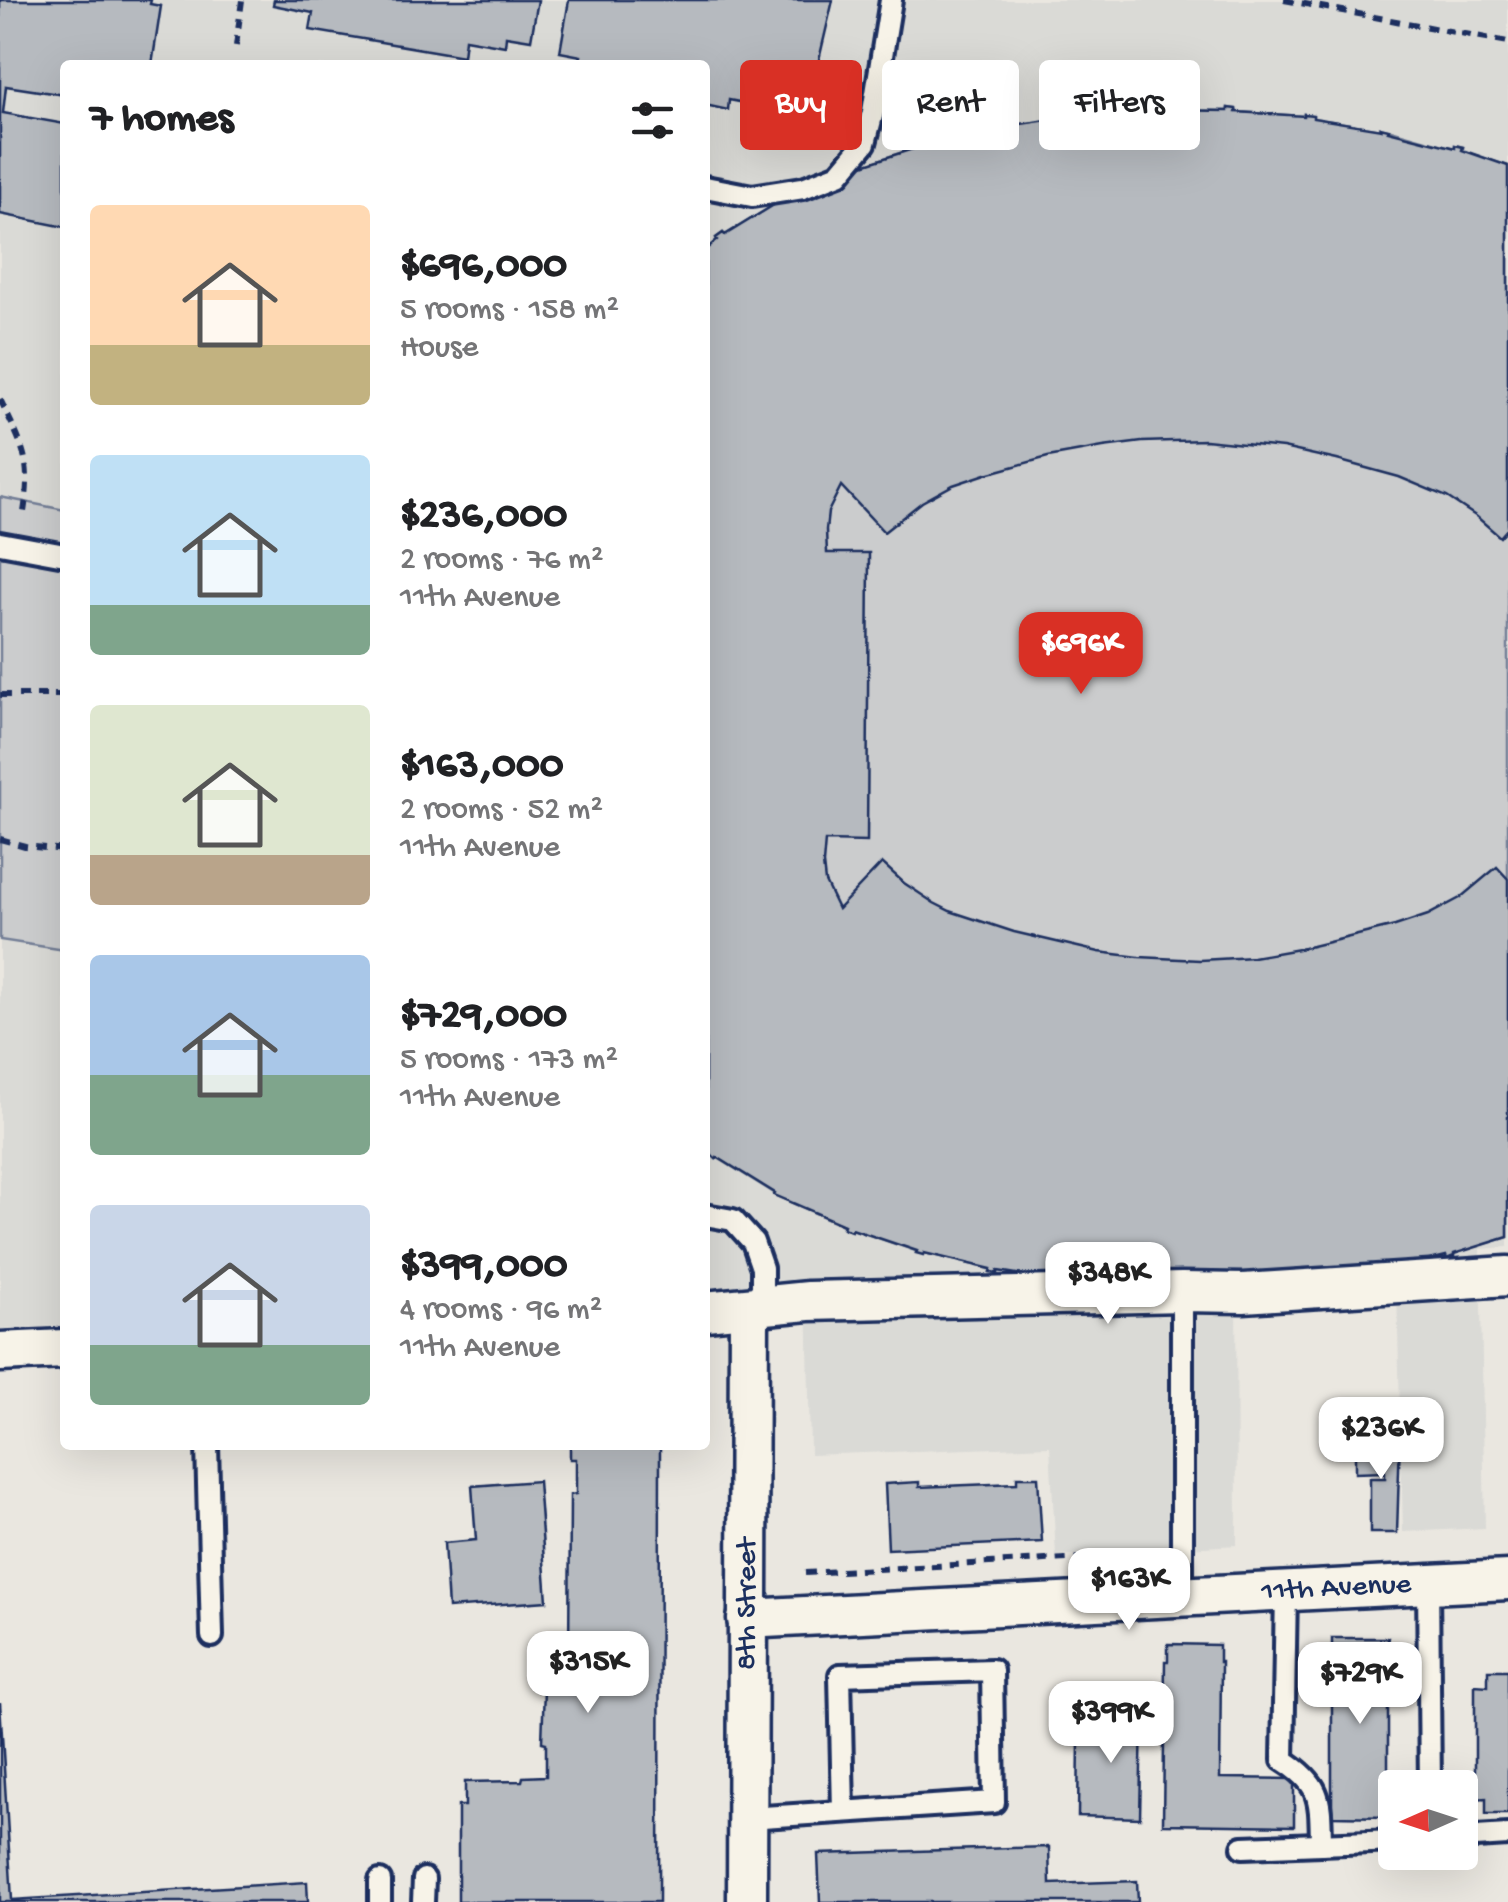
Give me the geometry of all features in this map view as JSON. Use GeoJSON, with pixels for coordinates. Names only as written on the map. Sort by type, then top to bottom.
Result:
{"type":"FeatureCollection","features":[{"type":"Feature","properties":{"kind":"street"},"geometry":{"type":"LineString","coordinates":[[710,1311],[808,1301],[1243,1293],[1508,1276]]}},
{"type":"Feature","properties":{"kind":"street","name":"8th Street"},"geometry":{"type":"LineString","coordinates":[[747,1902],[749,1308]]}},
{"type":"Feature","properties":{"kind":"street"},"geometry":{"type":"LineString","coordinates":[[0,1352],[60,1349]]}},
{"type":"Feature","properties":{"kind":"street","name":"11th Avenue"},"geometry":{"type":"LineString","coordinates":[[747,1619],[1508,1580]]}},
{"type":"Feature","properties":{"kind":"lane"},"geometry":{"type":"LineString","coordinates":[[710,188],[752,196],[803,188],[839,174],[865,144],[892,0]]}},
{"type":"Feature","properties":{"kind":"lane"},"geometry":{"type":"LineString","coordinates":[[0,543],[60,553]]}},
{"type":"Feature","properties":{"kind":"lane"},"geometry":{"type":"LineString","coordinates":[[710,1216],[733,1220],[753,1242],[762,1268],[762,1289],[749,1308]]}},
{"type":"Feature","properties":{"kind":"lane"},"geometry":{"type":"LineString","coordinates":[[1182,1292],[1182,1596]]}},
{"type":"Feature","properties":{"kind":"lane"},"geometry":{"type":"LineString","coordinates":[[207,1450],[212,1636]]}},
{"type":"Feature","properties":{"kind":"lane"},"geometry":{"type":"LineString","coordinates":[[1428,1583],[1430,1770]]}},
{"type":"Feature","properties":{"kind":"lane"},"geometry":{"type":"LineString","coordinates":[[1286,1591],[1283,1760],[1300,1770],[1313,1785],[1320,1802],[1320,1844]]}},
{"type":"Feature","properties":{"kind":"lane"},"geometry":{"type":"LineString","coordinates":[[747,1818],[994,1802],[992,1670],[840,1675],[843,1811]]}},
{"type":"Feature","properties":{"kind":"lane"},"geometry":{"type":"LineString","coordinates":[[1478,1837],[1508,1835]]}},
{"type":"Feature","properties":{"kind":"lane"},"geometry":{"type":"LineString","coordinates":[[1243,1847],[1378,1842]]}},
{"type":"Feature","properties":{"kind":"lane"},"geometry":{"type":"LineString","coordinates":[[424,1880],[424,1902]]}},
{"type":"Feature","properties":{"kind":"path"},"geometry":{"type":"LineString","coordinates":[[236,46],[242,0]]}},
{"type":"Feature","properties":{"kind":"path"},"geometry":{"type":"LineString","coordinates":[[1284,0],[1508,42]]}},
{"type":"Feature","properties":{"kind":"path"},"geometry":{"type":"LineString","coordinates":[[0,399],[28,464],[22,518]]}},
{"type":"Feature","properties":{"kind":"path"},"geometry":{"type":"LineString","coordinates":[[0,695],[60,695]]}},
{"type":"Feature","properties":{"kind":"path"},"geometry":{"type":"LineString","coordinates":[[0,839],[60,850]]}},
{"type":"Feature","properties":{"kind":"path"},"geometry":{"type":"LineString","coordinates":[[805,1573],[1120,1556]]}},
{"type":"Feature","properties":{"kind":"shaded area"},"geometry":{"type":"Polygon","coordinates":[[[0,0],[1508,0],[1508,1247],[1480,1249],[1485,1528],[1403,1532],[1397,1289],[1236,1261],[1237,1545],[1056,1556],[1050,1446],[810,1455],[807,1283],[710,1288],[710,60],[60,60],[60,1326],[0,1329],[0,0]]]}},
{"type":"Feature","properties":{"kind":"shaded area"},"geometry":{"type":"Polygon","coordinates":[[[1228,108],[1237,112],[1304,114],[1463,147],[1463,151],[1508,166],[1508,1237],[1454,1253],[1447,1259],[1445,1256],[1066,1282],[990,1272],[851,1231],[774,1195],[710,1153],[710,246],[723,233],[782,200],[859,164],[909,150],[1019,150],[1019,124],[1039,121],[1039,150],[1200,150],[1200,111],[1228,108]]]}},
{"type":"Feature","properties":{"kind":"shaded area"},"geometry":{"type":"Polygon","coordinates":[[[0,497],[60,509],[60,949],[0,940],[0,497]]]}},
{"type":"Feature","properties":{"kind":"building"},"geometry":{"type":"Polygon","coordinates":[[[0,0],[151,0],[150,4],[161,6],[153,60],[60,60],[60,94],[6,86],[3,113],[60,123],[60,226],[0,214],[0,0]]]}},
{"type":"Feature","properties":{"kind":"building"},"geometry":{"type":"Polygon","coordinates":[[[274,0],[538,0],[531,40],[506,36],[505,46],[465,39],[463,56],[310,30],[313,13],[273,5],[274,0]]]}},
{"type":"Feature","properties":{"kind":"building"},"geometry":{"type":"Polygon","coordinates":[[[569,0],[833,0],[819,60],[740,60],[740,102],[729,100],[728,110],[710,106],[710,60],[580,60],[581,56],[560,52],[569,0]]]}},
{"type":"Feature","properties":{"kind":"building"},"geometry":{"type":"Polygon","coordinates":[[[1228,108],[1236,112],[1304,114],[1463,147],[1462,150],[1508,166],[1508,528],[1500,537],[1447,497],[1399,477],[1283,448],[1205,440],[1103,447],[986,474],[953,485],[922,502],[884,532],[841,486],[828,512],[827,553],[869,553],[867,842],[825,841],[825,882],[838,909],[882,863],[934,903],[1014,932],[1099,952],[1200,960],[1253,957],[1395,926],[1460,898],[1497,867],[1508,879],[1508,1237],[1447,1259],[1446,1256],[1380,1272],[1066,1282],[990,1272],[991,1269],[923,1255],[851,1231],[774,1195],[710,1153],[710,246],[723,233],[782,200],[859,164],[910,150],[1019,150],[1019,124],[1039,121],[1039,150],[1200,150],[1200,111],[1228,108]]]}},
{"type":"Feature","properties":{"kind":"building"},"geometry":{"type":"Polygon","coordinates":[[[1385,1437],[1400,1437],[1397,1533],[1370,1533],[1370,1478],[1385,1478],[1385,1472],[1355,1473],[1355,1443],[1385,1443],[1385,1437]]]}},
{"type":"Feature","properties":{"kind":"building"},"geometry":{"type":"Polygon","coordinates":[[[570,1450],[660,1450],[659,1902],[458,1902],[458,1806],[465,1806],[465,1782],[522,1781],[523,1777],[546,1776],[546,1743],[542,1742],[545,1662],[569,1663],[570,1495],[576,1494],[576,1459],[570,1459],[570,1450]]]}},
{"type":"Feature","properties":{"kind":"building"},"geometry":{"type":"Polygon","coordinates":[[[1017,1477],[1038,1477],[1042,1542],[888,1549],[885,1484],[919,1482],[919,1487],[1017,1483],[1017,1477]]]}},
{"type":"Feature","properties":{"kind":"building"},"geometry":{"type":"Polygon","coordinates":[[[538,1481],[547,1601],[448,1608],[444,1543],[476,1540],[472,1486],[538,1481]]]}},
{"type":"Feature","properties":{"kind":"building"},"geometry":{"type":"Polygon","coordinates":[[[1332,1638],[1388,1638],[1388,1770],[1378,1770],[1378,1817],[1332,1816],[1332,1638]]]}},
{"type":"Feature","properties":{"kind":"building"},"geometry":{"type":"Polygon","coordinates":[[[1168,1644],[1219,1645],[1220,1778],[1294,1779],[1294,1826],[1163,1824],[1168,1644]]]}},
{"type":"Feature","properties":{"kind":"building"},"geometry":{"type":"Polygon","coordinates":[[[1488,1670],[1508,1670],[1508,1814],[1486,1814],[1486,1798],[1478,1799],[1475,1685],[1488,1686],[1488,1670]]]}},
{"type":"Feature","properties":{"kind":"building"},"geometry":{"type":"Polygon","coordinates":[[[0,1702],[12,1900],[307,1882],[308,1902],[0,1902],[0,1702]]]}},
{"type":"Feature","properties":{"kind":"building"},"geometry":{"type":"Polygon","coordinates":[[[1087,1713],[1142,1714],[1140,1818],[1078,1816],[1079,1739],[1087,1740],[1087,1713]]]}},
{"type":"Feature","properties":{"kind":"building"},"geometry":{"type":"Polygon","coordinates":[[[1049,1847],[1050,1884],[1137,1881],[1138,1902],[820,1902],[818,1854],[1049,1847]]]}}]}
